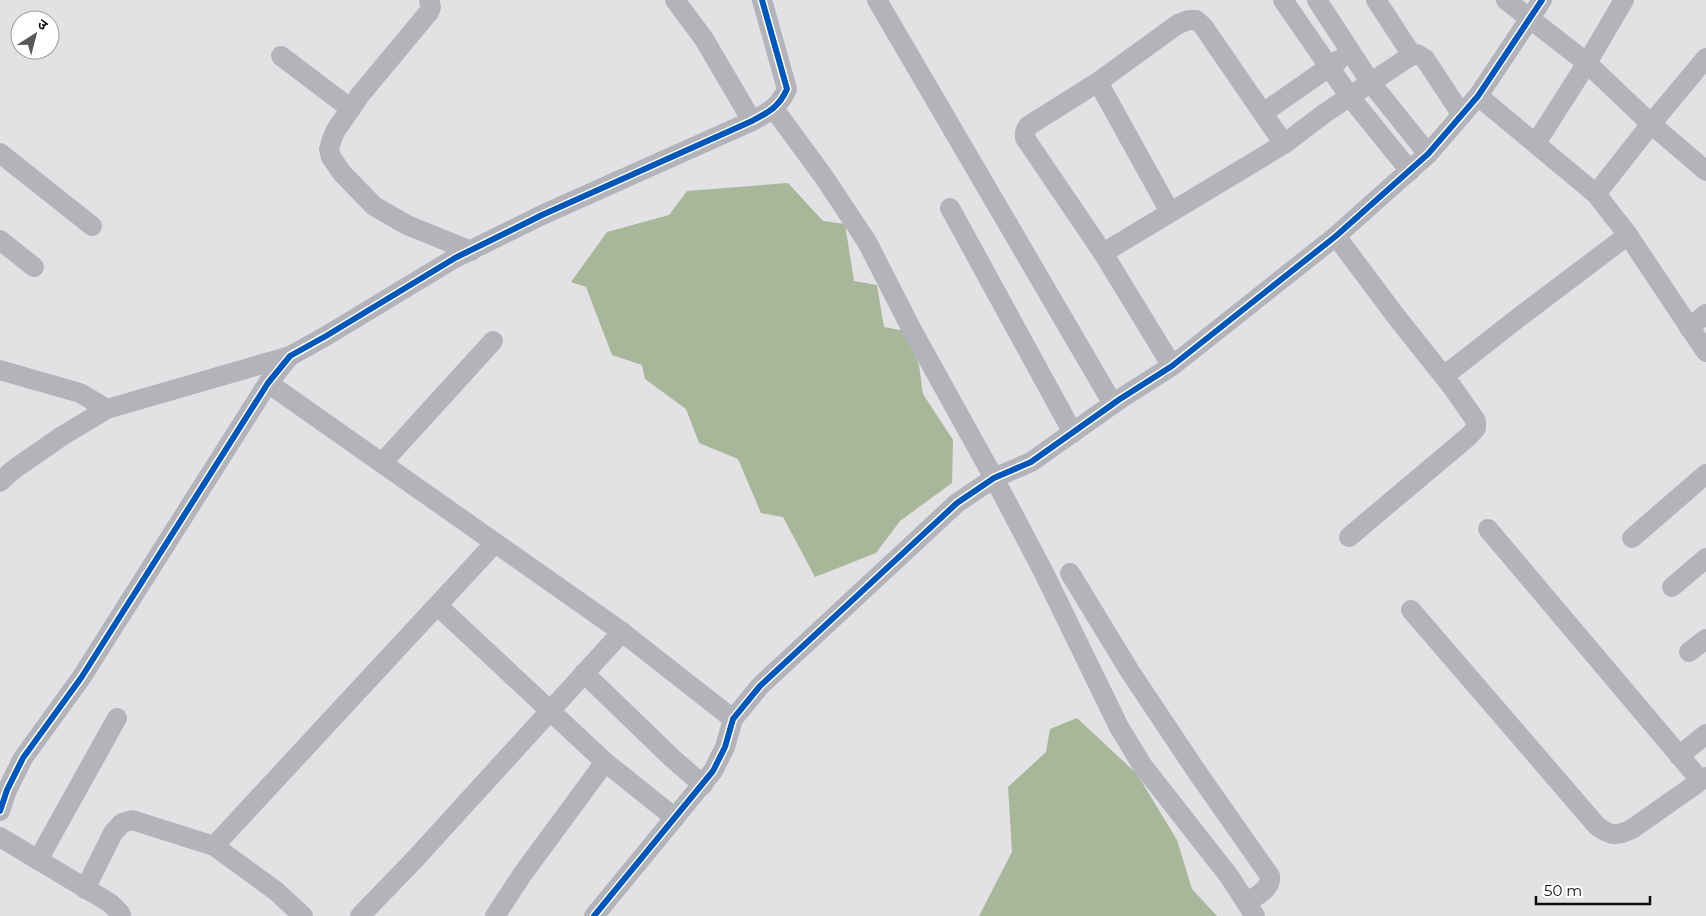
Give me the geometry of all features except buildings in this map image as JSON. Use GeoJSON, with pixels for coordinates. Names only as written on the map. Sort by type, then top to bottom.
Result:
{"type":"FeatureCollection","features":[{"type":"Feature","properties":{"kind":"street"},"geometry":{"type":"LineString","coordinates":[[429,0],[431,7],[429,12],[351,109],[336,130],[329,149],[331,157],[342,173],[363,196],[389,216],[407,226],[471,251]]}},
{"type":"Feature","properties":{"kind":"street"},"geometry":{"type":"LineString","coordinates":[[675,0],[704,39],[752,121]]}},
{"type":"Feature","properties":{"kind":"street"},"geometry":{"type":"LineString","coordinates":[[0,482],[12,470],[62,436],[107,409],[290,356],[471,251],[542,215],[752,121],[774,109],[782,100],[787,89],[762,0]]}},
{"type":"Feature","properties":{"kind":"street"},"geometry":{"type":"LineString","coordinates":[[877,0],[1123,397]]}},
{"type":"Feature","properties":{"kind":"street"},"geometry":{"type":"LineString","coordinates":[[1283,0],[1350,97],[1410,171]]}},
{"type":"Feature","properties":{"kind":"street"},"geometry":{"type":"LineString","coordinates":[[1317,0],[1371,83],[1428,154]]}},
{"type":"Feature","properties":{"kind":"street"},"geometry":{"type":"LineString","coordinates":[[1376,0],[1412,55]]}},
{"type":"Feature","properties":{"kind":"street"},"geometry":{"type":"LineString","coordinates":[[1506,0],[1587,63],[1651,124],[1706,171]]}},
{"type":"Feature","properties":{"kind":"street"},"geometry":{"type":"LineString","coordinates":[[594,916],[714,771],[725,747],[732,719],[760,686],[957,503],[994,478],[1031,462],[1123,397],[1172,366],[1336,236],[1428,154],[1470,105],[1542,0]]}},
{"type":"Feature","properties":{"kind":"street"},"geometry":{"type":"LineString","coordinates":[[1536,143],[1587,63],[1624,0]]}},
{"type":"Feature","properties":{"kind":"street"},"geometry":{"type":"LineString","coordinates":[[1172,366],[1103,253],[1025,138],[1028,126],[1098,82],[1178,24],[1189,20],[1196,20],[1203,26],[1284,144]]}},
{"type":"Feature","properties":{"kind":"street"},"geometry":{"type":"LineString","coordinates":[[1263,113],[1351,52]]}},
{"type":"Feature","properties":{"kind":"street"},"geometry":{"type":"LineString","coordinates":[[1103,253],[1284,144],[1325,113],[1412,55],[1417,54],[1425,59],[1470,105],[1536,143],[1596,194],[1628,235],[1706,352]]}},
{"type":"Feature","properties":{"kind":"street"},"geometry":{"type":"LineString","coordinates":[[280,56],[351,109]]}},
{"type":"Feature","properties":{"kind":"street"},"geometry":{"type":"LineString","coordinates":[[1596,194],[1706,58]]}},
{"type":"Feature","properties":{"kind":"street"},"geometry":{"type":"LineString","coordinates":[[1098,82],[1170,212]]}},
{"type":"Feature","properties":{"kind":"street"},"geometry":{"type":"LineString","coordinates":[[774,109],[824,177],[867,242],[912,330],[1043,571],[1119,727],[1142,765],[1229,876],[1250,909],[1267,888],[1271,881],[1270,876],[1129,670],[1070,573]]}},
{"type":"Feature","properties":{"kind":"street"},"geometry":{"type":"LineString","coordinates":[[0,154],[92,226]]}},
{"type":"Feature","properties":{"kind":"street"},"geometry":{"type":"LineString","coordinates":[[950,208],[1073,433]]}},
{"type":"Feature","properties":{"kind":"street"},"geometry":{"type":"LineString","coordinates":[[1444,376],[1628,235]]}},
{"type":"Feature","properties":{"kind":"street"},"geometry":{"type":"LineString","coordinates":[[1336,236],[1473,414],[1476,421],[1476,428],[1469,436],[1349,537]]}},
{"type":"Feature","properties":{"kind":"street"},"geometry":{"type":"LineString","coordinates":[[0,240],[34,267]]}},
{"type":"Feature","properties":{"kind":"street"},"geometry":{"type":"LineString","coordinates":[[1689,328],[1706,314]]}},
{"type":"Feature","properties":{"kind":"street"},"geometry":{"type":"LineString","coordinates":[[382,463],[493,341]]}},
{"type":"Feature","properties":{"kind":"street"},"geometry":{"type":"LineString","coordinates":[[0,811],[4,784],[81,678],[268,383],[290,356]]}},
{"type":"Feature","properties":{"kind":"street"},"geometry":{"type":"LineString","coordinates":[[0,370],[80,393],[107,409]]}},
{"type":"Feature","properties":{"kind":"street"},"geometry":{"type":"LineString","coordinates":[[268,383],[622,632],[732,719]]}},
{"type":"Feature","properties":{"kind":"street"},"geometry":{"type":"LineString","coordinates":[[1632,538],[1706,474]]}},
{"type":"Feature","properties":{"kind":"street"},"geometry":{"type":"LineString","coordinates":[[1411,610],[1597,826],[1607,833],[1619,835],[1632,829],[1703,779],[1680,756],[1488,529]]}},
{"type":"Feature","properties":{"kind":"street"},"geometry":{"type":"LineString","coordinates":[[214,846],[495,543]]}},
{"type":"Feature","properties":{"kind":"street"},"geometry":{"type":"LineString","coordinates":[[1672,588],[1706,558]]}},
{"type":"Feature","properties":{"kind":"street"},"geometry":{"type":"LineString","coordinates":[[438,606],[604,762],[675,818]]}},
{"type":"Feature","properties":{"kind":"street"},"geometry":{"type":"LineString","coordinates":[[360,916],[416,858],[622,632]]}},
{"type":"Feature","properties":{"kind":"street"},"geometry":{"type":"LineString","coordinates":[[1689,652],[1706,639]]}},
{"type":"Feature","properties":{"kind":"street"},"geometry":{"type":"LineString","coordinates":[[584,673],[672,758],[703,785]]}},
{"type":"Feature","properties":{"kind":"street"},"geometry":{"type":"LineString","coordinates":[[38,860],[117,718]]}},
{"type":"Feature","properties":{"kind":"street"},"geometry":{"type":"LineString","coordinates":[[1680,756],[1706,734]]}},
{"type":"Feature","properties":{"kind":"street"},"geometry":{"type":"LineString","coordinates":[[495,916],[524,872],[604,762]]}},
{"type":"Feature","properties":{"kind":"street"},"geometry":{"type":"LineString","coordinates":[[86,889],[113,833],[122,823],[132,820],[214,846],[276,891],[303,916]]}},
{"type":"Feature","properties":{"kind":"street"},"geometry":{"type":"LineString","coordinates":[[0,837],[110,903],[121,916]]}},
{"type":"Feature","properties":{"kind":"shaded area"},"geometry":{"type":"Polygon","coordinates":[[[788,183],[823,221],[845,224],[854,281],[877,285],[884,327],[906,331],[919,365],[923,394],[953,440],[952,483],[900,521],[876,553],[815,577],[783,517],[761,513],[738,459],[699,443],[686,409],[645,379],[642,365],[612,355],[586,287],[571,282],[607,232],[669,215],[687,191],[788,183]]]}},
{"type":"Feature","properties":{"kind":"shaded area"},"geometry":{"type":"Polygon","coordinates":[[[1077,718],[1137,774],[1177,840],[1192,889],[1217,916],[979,916],[1012,852],[1008,787],[1046,752],[1050,729],[1077,718]]]}},
{"type":"Feature","properties":{"kind":"cycle path"},"geometry":{"type":"LineString","coordinates":[[0,811],[7,790],[23,758],[81,678],[268,383],[290,356],[455,258],[542,215],[764,115],[781,100],[787,89],[762,0]]}},
{"type":"Feature","properties":{"kind":"cycle path"},"geometry":{"type":"LineString","coordinates":[[594,916],[713,771],[725,747],[733,719],[760,686],[957,503],[994,478],[1031,462],[1120,399],[1172,366],[1336,236],[1428,154],[1478,96],[1542,0]]}}]}
